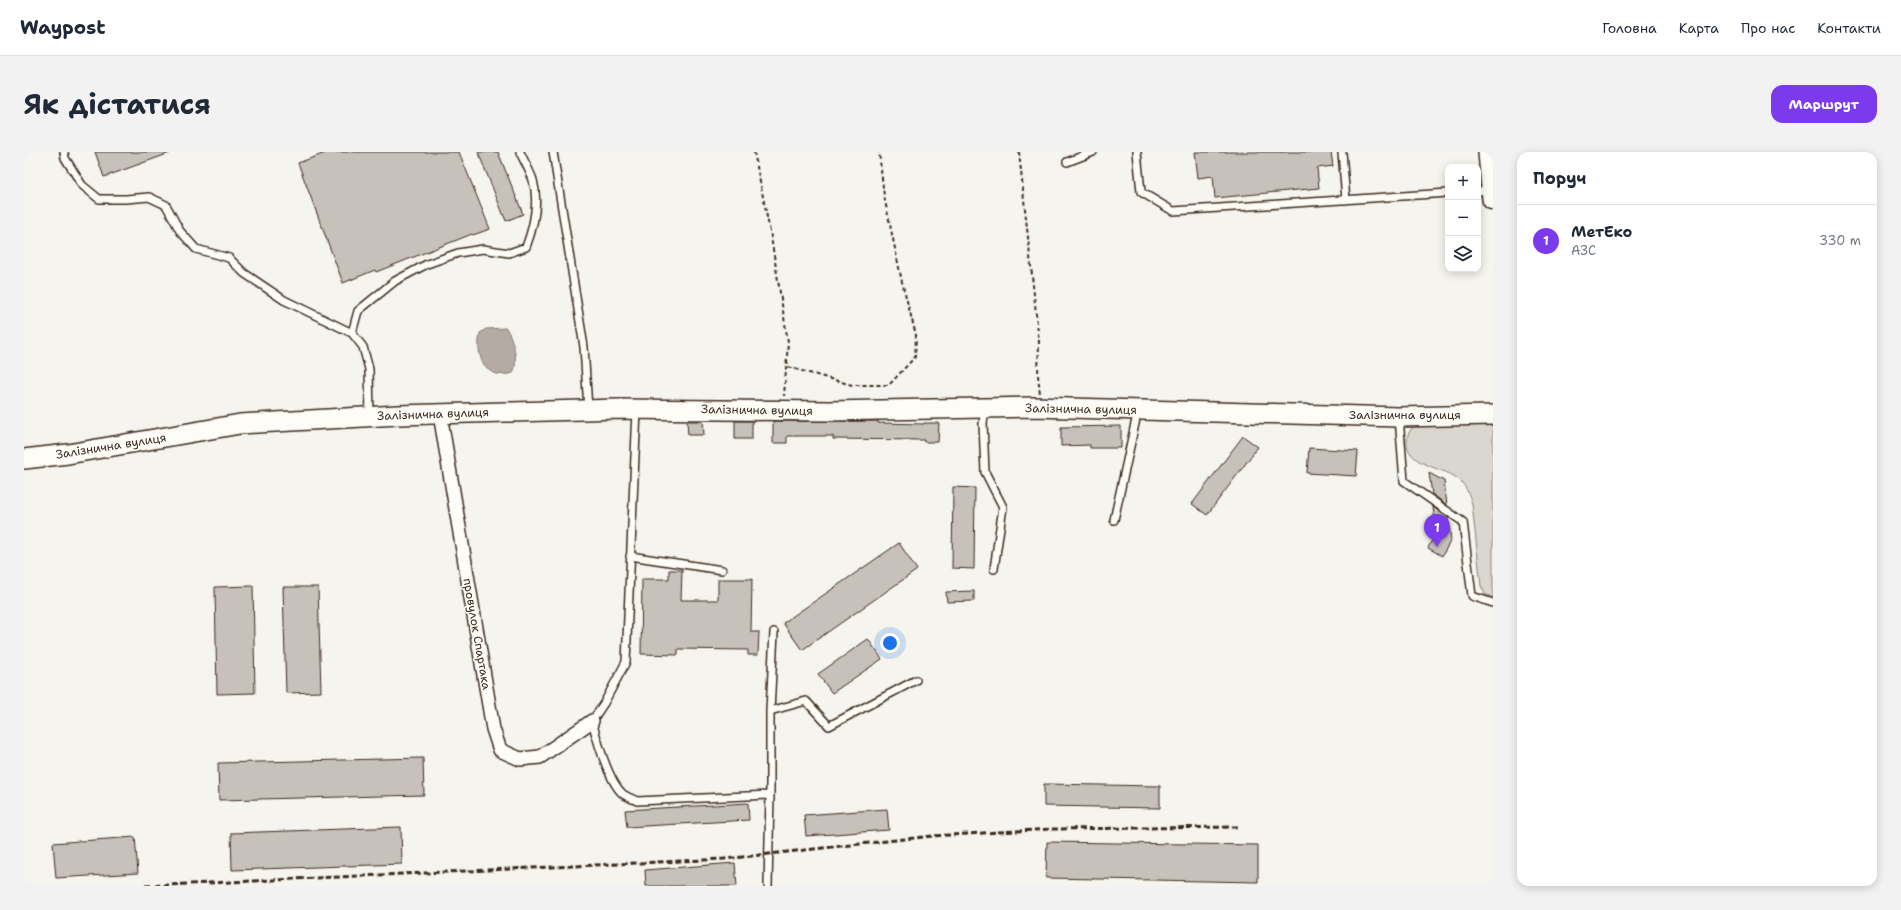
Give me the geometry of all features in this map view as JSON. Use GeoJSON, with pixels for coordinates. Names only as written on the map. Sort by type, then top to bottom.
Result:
{"type":"FeatureCollection","features":[{"type":"Feature","properties":{"kind":"main road"},"geometry":{"type":"LineString","coordinates":[[1488,193],[1489,152]]}},
{"type":"Feature","properties":{"kind":"street","name":"Залізнична вулиця"},"geometry":{"type":"LineString","coordinates":[[24,459],[68,454],[240,424],[370,417],[588,409],[788,411],[985,409],[1034,407],[1399,417],[1493,415]]}},
{"type":"Feature","properties":{"kind":"street","name":"провулок Спартака"},"geometry":{"type":"LineString","coordinates":[[440,414],[493,729],[500,750],[520,759],[540,757],[592,721]]}},
{"type":"Feature","properties":{"kind":"lane"},"geometry":{"type":"LineString","coordinates":[[64,152],[82,185],[99,199],[126,199],[149,196],[166,205],[180,231],[196,249],[229,258],[244,273],[284,300],[352,333],[363,348],[369,369],[370,417]]}},
{"type":"Feature","properties":{"kind":"lane"},"geometry":{"type":"LineString","coordinates":[[352,333],[358,311],[395,281],[427,264],[458,253],[483,249],[509,253],[526,247],[532,231],[536,200],[533,180],[520,152]]}},
{"type":"Feature","properties":{"kind":"lane"},"geometry":{"type":"LineString","coordinates":[[553,152],[584,348],[588,409]]}},
{"type":"Feature","properties":{"kind":"lane"},"geometry":{"type":"LineString","coordinates":[[1067,162],[1093,152]]}},
{"type":"Feature","properties":{"kind":"lane"},"geometry":{"type":"LineString","coordinates":[[1137,152],[1141,192],[1173,211],[1445,193]]}},
{"type":"Feature","properties":{"kind":"lane"},"geometry":{"type":"LineString","coordinates":[[1342,152],[1346,200]]}},
{"type":"Feature","properties":{"kind":"lane"},"geometry":{"type":"LineString","coordinates":[[637,409],[626,662],[604,703],[592,721],[599,748],[612,777],[623,794],[637,801],[770,795]]}},
{"type":"Feature","properties":{"kind":"lane"},"geometry":{"type":"LineString","coordinates":[[985,409],[983,423],[985,472],[1003,507],[994,569]]}},
{"type":"Feature","properties":{"kind":"lane"},"geometry":{"type":"LineString","coordinates":[[1114,520],[1137,421],[1138,410]]}},
{"type":"Feature","properties":{"kind":"lane"},"geometry":{"type":"LineString","coordinates":[[1399,417],[1404,482],[1463,522],[1472,596],[1493,602]]}},
{"type":"Feature","properties":{"kind":"lane"},"geometry":{"type":"LineString","coordinates":[[630,556],[722,570]]}},
{"type":"Feature","properties":{"kind":"lane"},"geometry":{"type":"LineString","coordinates":[[768,886],[770,711],[774,632]]}},
{"type":"Feature","properties":{"kind":"lane"},"geometry":{"type":"LineString","coordinates":[[770,711],[806,701],[829,726],[916,680]]}},
{"type":"Feature","properties":{"kind":"path"},"geometry":{"type":"LineString","coordinates":[[754,152],[784,308],[788,342],[784,396],[788,411]]}},
{"type":"Feature","properties":{"kind":"path"},"geometry":{"type":"LineString","coordinates":[[787,360],[788,367],[852,385],[889,386],[915,357],[916,335],[902,282],[884,196],[879,152]]}},
{"type":"Feature","properties":{"kind":"path"},"geometry":{"type":"LineString","coordinates":[[1019,152],[1039,342],[1038,375],[1040,394],[1034,407]]}},
{"type":"Feature","properties":{"kind":"shaded area"},"geometry":{"type":"Polygon","coordinates":[[[506,328],[509,332],[514,350],[515,368],[513,373],[503,375],[495,374],[484,365],[481,358],[479,350],[480,333],[486,329],[506,328]]]}},
{"type":"Feature","properties":{"kind":"shaded area"},"geometry":{"type":"Polygon","coordinates":[[[1419,423],[1486,423],[1493,425],[1493,598],[1485,594],[1481,586],[1472,504],[1467,490],[1457,478],[1418,460],[1411,455],[1408,448],[1408,434],[1412,428],[1419,423]]]}},
{"type":"Feature","properties":{"kind":"building"},"geometry":{"type":"Polygon","coordinates":[[[95,152],[169,152],[170,153],[104,177],[95,152]]]}},
{"type":"Feature","properties":{"kind":"building"},"geometry":{"type":"Polygon","coordinates":[[[328,152],[459,152],[490,229],[473,235],[472,234],[376,272],[375,270],[343,283],[298,163],[328,152]]]}},
{"type":"Feature","properties":{"kind":"building"},"geometry":{"type":"Polygon","coordinates":[[[478,152],[498,152],[523,214],[506,221],[478,152]]]}},
{"type":"Feature","properties":{"kind":"building"},"geometry":{"type":"Polygon","coordinates":[[[1195,152],[1331,152],[1333,166],[1317,168],[1319,188],[1215,198],[1213,176],[1198,178],[1195,152]]]}},
{"type":"Feature","properties":{"kind":"building"},"geometry":{"type":"Polygon","coordinates":[[[687,421],[703,421],[704,435],[688,435],[687,421]]]}},
{"type":"Feature","properties":{"kind":"building"},"geometry":{"type":"Polygon","coordinates":[[[735,421],[752,421],[752,439],[735,439],[735,421]]]}},
{"type":"Feature","properties":{"kind":"building"},"geometry":{"type":"Polygon","coordinates":[[[773,421],[878,421],[878,423],[939,423],[938,442],[924,442],[924,440],[833,439],[833,436],[787,436],[787,443],[773,443],[773,421]]]}},
{"type":"Feature","properties":{"kind":"building"},"geometry":{"type":"Polygon","coordinates":[[[1121,426],[1121,448],[1090,448],[1090,445],[1061,446],[1061,427],[1121,426]]]}},
{"type":"Feature","properties":{"kind":"building"},"geometry":{"type":"Polygon","coordinates":[[[1243,436],[1258,447],[1207,515],[1192,504],[1243,436]]]}},
{"type":"Feature","properties":{"kind":"building"},"geometry":{"type":"Polygon","coordinates":[[[1309,448],[1358,451],[1356,476],[1307,473],[1309,448]]]}},
{"type":"Feature","properties":{"kind":"building"},"geometry":{"type":"Polygon","coordinates":[[[1429,473],[1444,481],[1447,505],[1432,494],[1429,473]]]}},
{"type":"Feature","properties":{"kind":"building"},"geometry":{"type":"Polygon","coordinates":[[[953,487],[975,488],[974,569],[952,568],[953,487]]]}},
{"type":"Feature","properties":{"kind":"building"},"geometry":{"type":"Polygon","coordinates":[[[1433,507],[1448,518],[1451,540],[1442,556],[1428,548],[1436,532],[1433,507]]]}},
{"type":"Feature","properties":{"kind":"building"},"geometry":{"type":"Polygon","coordinates":[[[899,543],[917,570],[802,650],[783,623],[899,543]]]}},
{"type":"Feature","properties":{"kind":"building"},"geometry":{"type":"Polygon","coordinates":[[[669,570],[682,570],[681,600],[718,600],[718,579],[752,579],[751,632],[759,632],[758,655],[748,655],[748,650],[678,649],[678,655],[641,654],[642,579],[669,579],[669,570]]]}},
{"type":"Feature","properties":{"kind":"building"},"geometry":{"type":"Polygon","coordinates":[[[253,586],[255,693],[217,694],[215,587],[253,586]]]}},
{"type":"Feature","properties":{"kind":"building"},"geometry":{"type":"Polygon","coordinates":[[[283,587],[318,587],[321,692],[286,693],[283,587]]]}},
{"type":"Feature","properties":{"kind":"building"},"geometry":{"type":"Polygon","coordinates":[[[974,591],[974,601],[947,602],[946,592],[974,591]]]}},
{"type":"Feature","properties":{"kind":"building"},"geometry":{"type":"Polygon","coordinates":[[[868,639],[882,659],[832,693],[818,674],[868,639]]]}},
{"type":"Feature","properties":{"kind":"building"},"geometry":{"type":"Polygon","coordinates":[[[423,758],[424,795],[219,800],[218,763],[423,758]]]}},
{"type":"Feature","properties":{"kind":"building"},"geometry":{"type":"Polygon","coordinates":[[[1044,784],[1160,786],[1160,808],[1044,806],[1044,784]]]}},
{"type":"Feature","properties":{"kind":"building"},"geometry":{"type":"Polygon","coordinates":[[[748,803],[749,820],[627,827],[625,810],[748,803]]]}},
{"type":"Feature","properties":{"kind":"building"},"geometry":{"type":"Polygon","coordinates":[[[887,809],[889,830],[806,836],[804,815],[887,809]]]}},
{"type":"Feature","properties":{"kind":"building"},"geometry":{"type":"Polygon","coordinates":[[[401,827],[402,864],[232,870],[231,833],[401,827]]]}},
{"type":"Feature","properties":{"kind":"building"},"geometry":{"type":"Polygon","coordinates":[[[135,837],[138,873],[56,878],[53,843],[135,837]]]}},
{"type":"Feature","properties":{"kind":"building"},"geometry":{"type":"Polygon","coordinates":[[[1047,842],[1258,845],[1258,882],[1046,878],[1047,842]]]}},
{"type":"Feature","properties":{"kind":"building"},"geometry":{"type":"Polygon","coordinates":[[[735,863],[737,886],[646,886],[645,870],[735,863]]]}},
{"type":"Feature","properties":{"kind":"railway"},"geometry":{"type":"LineString","coordinates":[[145,886],[724,859],[932,836],[1051,829],[1238,827]]}},
{"type":"Feature","properties":{"kind":"place","name":"МетЕко"},"geometry":{"type":"Point","coordinates":[1437,547]}}]}
